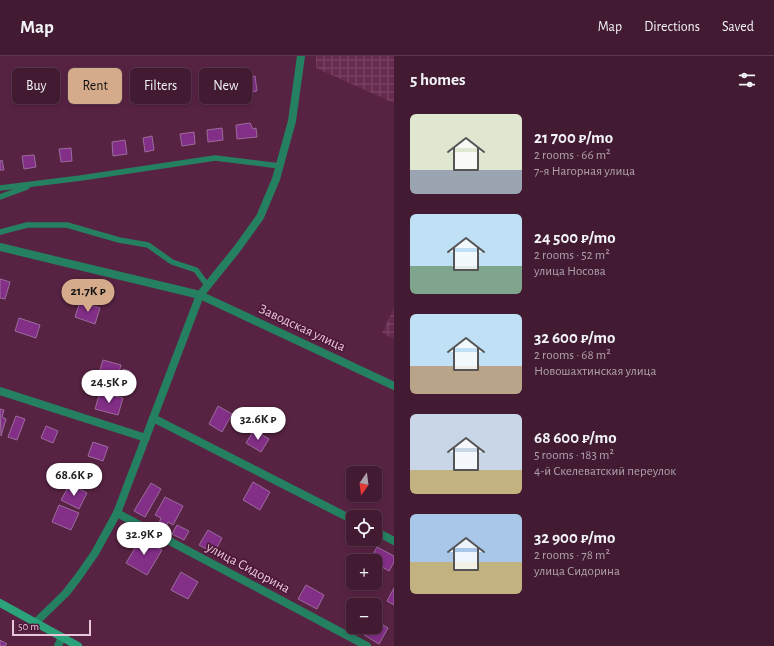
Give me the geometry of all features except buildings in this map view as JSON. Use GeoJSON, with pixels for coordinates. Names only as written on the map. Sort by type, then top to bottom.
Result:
{"type":"FeatureCollection","features":[{"type":"Feature","properties":{"kind":"main road"},"geometry":{"type":"LineString","coordinates":[[0,603],[78,646]]}},
{"type":"Feature","properties":{"kind":"street"},"geometry":{"type":"LineString","coordinates":[[35,623],[66,594],[95,553],[117,513],[200,295],[237,249],[260,216],[276,179],[292,121],[301,56]]}},
{"type":"Feature","properties":{"kind":"street","name":"Заводская улица"},"geometry":{"type":"LineString","coordinates":[[0,247],[200,295],[394,386]]}},
{"type":"Feature","properties":{"kind":"street"},"geometry":{"type":"LineString","coordinates":[[0,391],[146,438]]}},
{"type":"Feature","properties":{"kind":"street"},"geometry":{"type":"LineString","coordinates":[[153,418],[346,516]]}},
{"type":"Feature","properties":{"kind":"street","name":"улица Сидорина"},"geometry":{"type":"LineString","coordinates":[[117,513],[367,646]]}},
{"type":"Feature","properties":{"kind":"street"},"geometry":{"type":"LineString","coordinates":[[382,535],[394,541]]}},
{"type":"Feature","properties":{"kind":"street"},"geometry":{"type":"LineString","coordinates":[[58,646],[62,637]]}},
{"type":"Feature","properties":{"kind":"lane"},"geometry":{"type":"LineString","coordinates":[[0,188],[81,178],[215,158],[280,166]]}},
{"type":"Feature","properties":{"kind":"lane"},"geometry":{"type":"LineString","coordinates":[[0,198],[37,184]]}},
{"type":"Feature","properties":{"kind":"lane"},"geometry":{"type":"LineString","coordinates":[[0,232],[27,225],[67,225],[119,240],[148,245],[172,262],[196,270],[207,285]]}},
{"type":"Feature","properties":{"kind":"shaded area"},"geometry":{"type":"Polygon","coordinates":[[[316,56],[394,56],[394,103],[316,68],[316,56]]]}},
{"type":"Feature","properties":{"kind":"shaded area"},"geometry":{"type":"Polygon","coordinates":[[[394,308],[394,339],[382,333],[394,308]]]}}]}
